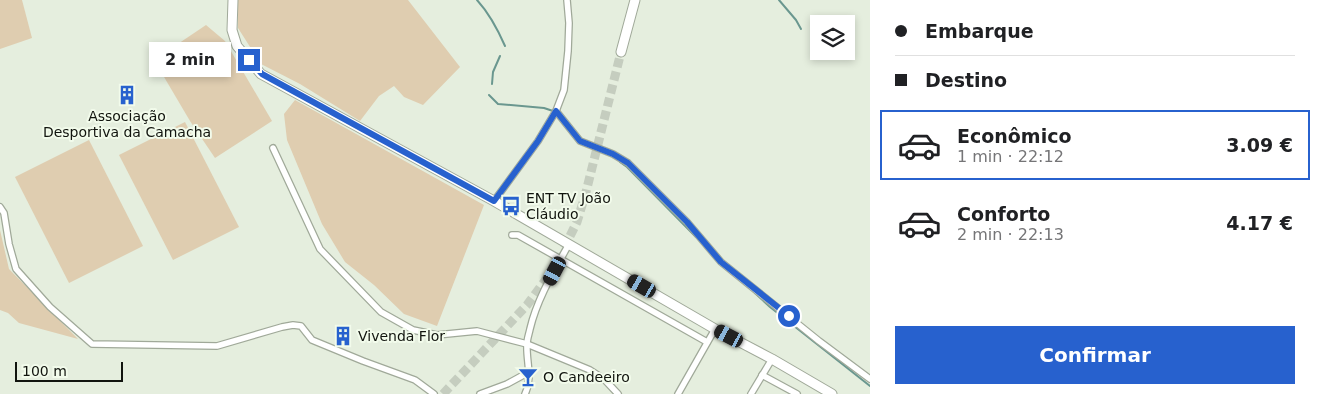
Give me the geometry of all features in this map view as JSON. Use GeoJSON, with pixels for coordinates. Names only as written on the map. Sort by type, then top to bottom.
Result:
{"type":"FeatureCollection","features":[{"type":"Feature","properties":{"kind":"main road"},"geometry":{"type":"LineString","coordinates":[[233,0],[232,30],[237,46],[262,74],[494,201],[715,329],[832,394]]}},
{"type":"Feature","properties":{"kind":"main road"},"geometry":{"type":"LineString","coordinates":[[621,52],[635,0]]}},
{"type":"Feature","properties":{"kind":"street"},"geometry":{"type":"LineString","coordinates":[[494,201],[538,141],[556,111],[564,90],[568,42],[567,0]]}},
{"type":"Feature","properties":{"kind":"street"},"geometry":{"type":"LineString","coordinates":[[556,111],[580,141],[613,154],[628,163],[687,222],[721,262],[870,379]]}},
{"type":"Feature","properties":{"kind":"street"},"geometry":{"type":"LineString","coordinates":[[273,148],[320,249],[382,312],[413,330],[438,335],[477,331],[527,344],[590,370],[604,379],[618,394]]}},
{"type":"Feature","properties":{"kind":"street"},"geometry":{"type":"LineString","coordinates":[[0,207],[4,213],[9,244],[16,269],[50,308],[92,344],[217,346],[282,327],[301,326],[312,340],[415,380],[434,394]]}},
{"type":"Feature","properties":{"kind":"street"},"geometry":{"type":"LineString","coordinates":[[512,235],[518,235],[707,342]]}},
{"type":"Feature","properties":{"kind":"street"},"geometry":{"type":"LineString","coordinates":[[525,394],[528,389],[529,372],[527,344],[532,321],[540,300],[569,244]]}},
{"type":"Feature","properties":{"kind":"street"},"geometry":{"type":"LineString","coordinates":[[678,394],[715,329]]}},
{"type":"Feature","properties":{"kind":"street"},"geometry":{"type":"LineString","coordinates":[[751,394],[772,359]]}},
{"type":"Feature","properties":{"kind":"street"},"geometry":{"type":"LineString","coordinates":[[480,394],[507,384],[529,372]]}},
{"type":"Feature","properties":{"kind":"street"},"geometry":{"type":"LineString","coordinates":[[762,376],[796,394]]}},
{"type":"Feature","properties":{"kind":"shaded area"},"geometry":{"type":"Polygon","coordinates":[[[0,0],[22,0],[32,38],[0,49],[0,0]]]}},
{"type":"Feature","properties":{"kind":"shaded area"},"geometry":{"type":"Polygon","coordinates":[[[238,0],[408,0],[460,67],[423,105],[404,97],[394,86],[379,96],[360,121],[300,84],[261,64],[238,28],[238,0]]]}},
{"type":"Feature","properties":{"kind":"shaded area"},"geometry":{"type":"Polygon","coordinates":[[[206,25],[225,41],[272,121],[215,158],[190,121],[154,60],[206,25]]]}},
{"type":"Feature","properties":{"kind":"shaded area"},"geometry":{"type":"Polygon","coordinates":[[[295,100],[484,205],[437,326],[404,314],[374,285],[345,262],[322,224],[287,140],[284,114],[295,100]]]}},
{"type":"Feature","properties":{"kind":"shaded area"},"geometry":{"type":"Polygon","coordinates":[[[185,122],[239,227],[173,260],[119,155],[185,122]]]}},
{"type":"Feature","properties":{"kind":"shaded area"},"geometry":{"type":"Polygon","coordinates":[[[89,140],[143,246],[69,283],[15,177],[89,140]]]}},
{"type":"Feature","properties":{"kind":"shaded area"},"geometry":{"type":"Polygon","coordinates":[[[0,230],[9,269],[78,339],[19,323],[8,313],[0,310],[0,230]]]}},
{"type":"Feature","properties":{"kind":"waterway"},"geometry":{"type":"LineString","coordinates":[[477,0],[493,22],[505,46]]}},
{"type":"Feature","properties":{"kind":"waterway"},"geometry":{"type":"LineString","coordinates":[[779,0],[801,29]]}},
{"type":"Feature","properties":{"kind":"waterway"},"geometry":{"type":"LineString","coordinates":[[492,84],[493,72],[500,56]]}},
{"type":"Feature","properties":{"kind":"waterway"},"geometry":{"type":"LineString","coordinates":[[489,95],[498,104],[544,108],[553,111]]}},
{"type":"Feature","properties":{"kind":"waterway"},"geometry":{"type":"LineString","coordinates":[[620,162],[696,237]]}},
{"type":"Feature","properties":{"kind":"waterway"},"geometry":{"type":"LineString","coordinates":[[755,293],[870,386]]}},
{"type":"Feature","properties":{"kind":"tunnel"},"geometry":{"type":"LineString","coordinates":[[564,248],[577,222],[586,192],[621,52]]}},
{"type":"Feature","properties":{"kind":"tunnel"},"geometry":{"type":"LineString","coordinates":[[443,394],[527,305],[547,278],[556,261]]}},
{"type":"Feature","properties":{"kind":"place","name":"Associação Desportiva da Camacha"},"geometry":{"type":"Point","coordinates":[127,95]}},
{"type":"Feature","properties":{"kind":"place","name":"ENT TV João Cláudio"},"geometry":{"type":"Point","coordinates":[511,206]}},
{"type":"Feature","properties":{"kind":"place","name":"Vivenda Flor"},"geometry":{"type":"Point","coordinates":[343,336]}},
{"type":"Feature","properties":{"kind":"place","name":"O Candeeiro"},"geometry":{"type":"Point","coordinates":[528,377]}},
{"type":"Feature","properties":{"kind":"route"},"geometry":{"type":"LineString","coordinates":[[249,60],[262,74],[494,201],[538,141],[556,111],[580,141],[613,154],[628,163],[687,222],[721,262],[789,316]]}}]}
